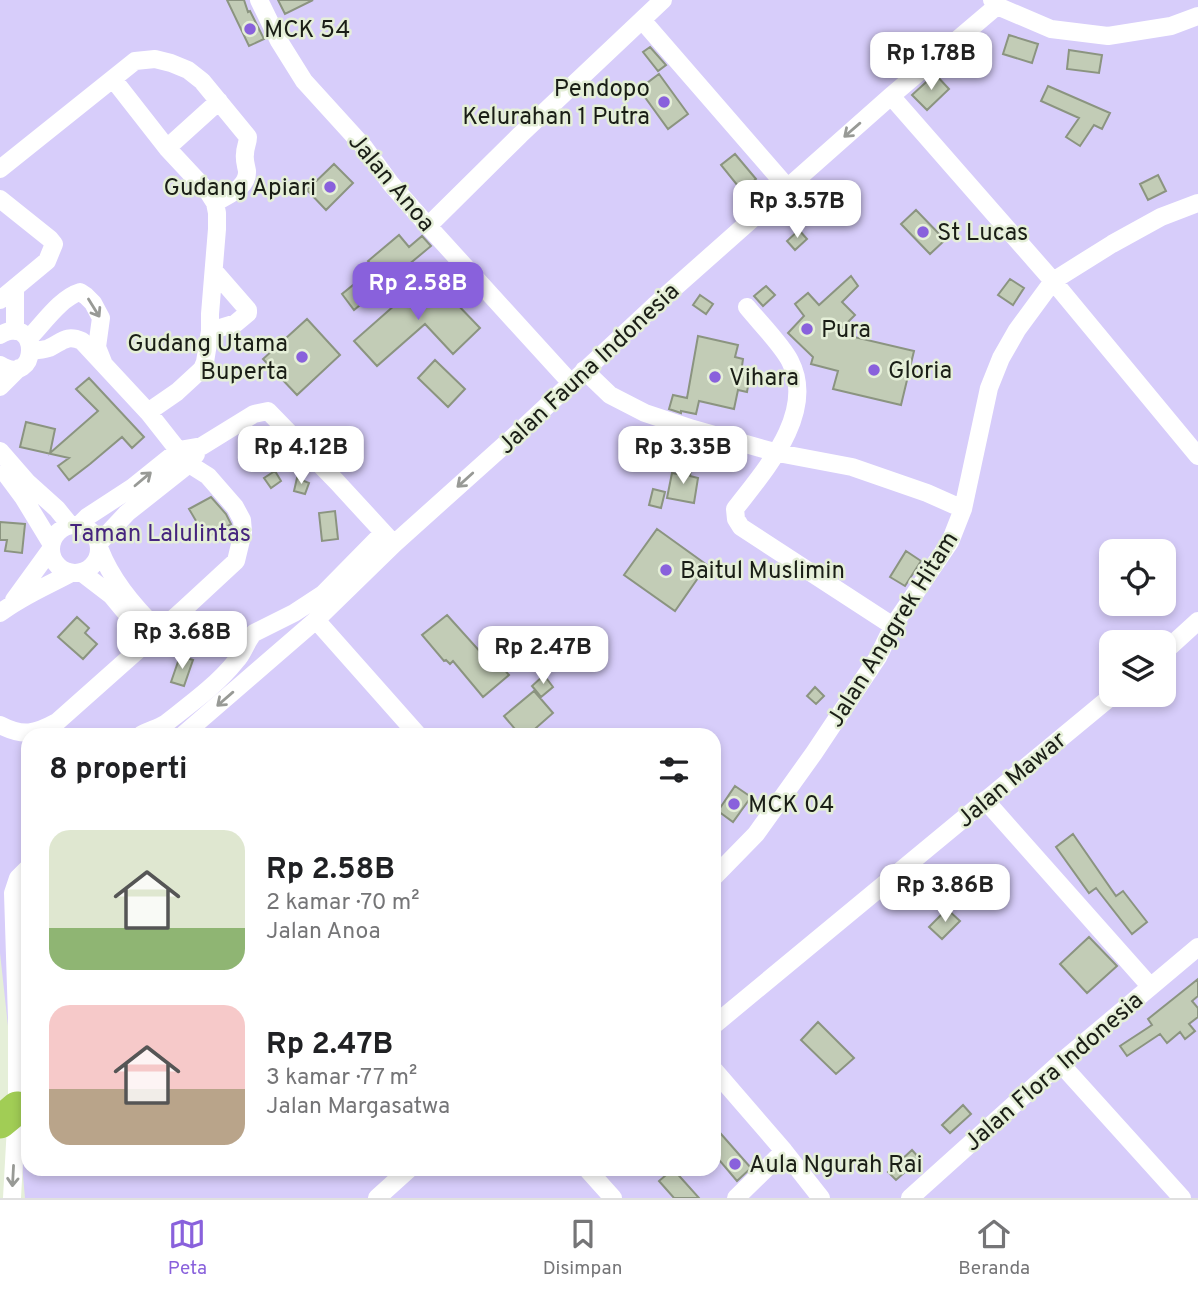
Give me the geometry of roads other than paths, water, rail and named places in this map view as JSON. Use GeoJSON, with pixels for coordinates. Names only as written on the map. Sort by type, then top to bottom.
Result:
{"type":"FeatureCollection","features":[{"type":"Feature","properties":{"kind":"street","name":"Jalan Anoa"},"geometry":{"type":"LineString","coordinates":[[258,0],[304,82],[364,147],[391,184],[428,226],[578,376],[645,414],[778,453],[852,467],[963,509]]}},
{"type":"Feature","properties":{"kind":"street"},"geometry":{"type":"LineString","coordinates":[[428,226],[663,0]]}},
{"type":"Feature","properties":{"kind":"street"},"geometry":{"type":"LineString","coordinates":[[994,3],[1051,29],[1108,36],[1171,26],[1198,16]]}},
{"type":"Feature","properties":{"kind":"street","name":"Jalan Fauna Indonesia"},"geometry":{"type":"LineString","coordinates":[[198,728],[316,620],[389,539],[522,429],[994,3]]}},
{"type":"Feature","properties":{"kind":"street"},"geometry":{"type":"LineString","coordinates":[[642,20],[787,187]]}},
{"type":"Feature","properties":{"kind":"street"},"geometry":{"type":"LineString","coordinates":[[0,169],[135,61],[155,59],[188,70],[202,80],[249,139],[244,155],[247,172],[245,182],[215,203]]}},
{"type":"Feature","properties":{"kind":"street"},"geometry":{"type":"LineString","coordinates":[[113,79],[167,148],[192,173],[215,203],[218,229],[207,356],[202,369],[177,392],[148,412]]}},
{"type":"Feature","properties":{"kind":"street"},"geometry":{"type":"LineString","coordinates":[[891,96],[1053,281],[1198,456]]}},
{"type":"Feature","properties":{"kind":"street"},"geometry":{"type":"LineString","coordinates":[[167,148],[219,101]]}},
{"type":"Feature","properties":{"kind":"street"},"geometry":{"type":"LineString","coordinates":[[0,199],[54,244],[47,261],[0,300]]}},
{"type":"Feature","properties":{"kind":"street"},"geometry":{"type":"LineString","coordinates":[[1053,281],[1161,217],[1198,203]]}},
{"type":"Feature","properties":{"kind":"street"},"geometry":{"type":"LineString","coordinates":[[210,331],[236,323],[248,313],[214,271]]}},
{"type":"Feature","properties":{"kind":"street","name":"Jalan Anggrek Hitam"},"geometry":{"type":"LineString","coordinates":[[721,870],[756,834],[807,763],[878,657],[893,626],[950,542],[963,509],[989,388],[1001,358],[1017,330],[1053,281]]}},
{"type":"Feature","properties":{"kind":"street"},"geometry":{"type":"LineString","coordinates":[[0,387],[28,361],[19,339],[15,288]]}},
{"type":"Feature","properties":{"kind":"street"},"geometry":{"type":"LineString","coordinates":[[19,339],[63,301],[80,292],[93,303],[101,318],[97,346],[104,365]]}},
{"type":"Feature","properties":{"kind":"street"},"geometry":{"type":"LineString","coordinates":[[747,307],[790,360],[797,378],[798,393],[795,414],[778,453],[735,509],[736,519],[741,527],[893,626]]}},
{"type":"Feature","properties":{"kind":"street"},"geometry":{"type":"LineString","coordinates":[[19,339],[49,348],[61,340],[76,338],[82,341],[148,412],[184,457],[208,476],[235,507],[242,520],[243,532],[236,561],[57,722],[46,728]]}},
{"type":"Feature","properties":{"kind":"street"},"geometry":{"type":"LineString","coordinates":[[0,365],[7,369],[19,368]]}},
{"type":"Feature","properties":{"kind":"street"},"geometry":{"type":"LineString","coordinates":[[6,608],[51,546],[58,531],[75,525],[254,414],[268,411],[389,539],[323,594],[294,613],[254,633],[229,670],[159,728]]}},
{"type":"Feature","properties":{"kind":"street"},"geometry":{"type":"LineString","coordinates":[[0,451],[27,482],[75,525],[92,531],[104,562],[153,636]]}},
{"type":"Feature","properties":{"kind":"street"},"geometry":{"type":"LineString","coordinates":[[6,608],[87,570],[96,562],[99,546],[127,513],[184,457]]}},
{"type":"Feature","properties":{"kind":"street"},"geometry":{"type":"LineString","coordinates":[[0,467],[23,497],[51,546],[51,555],[56,565],[76,573],[111,595],[131,619],[153,636]]}},
{"type":"Feature","properties":{"kind":"street"},"geometry":{"type":"LineString","coordinates":[[316,620],[412,728]]}},
{"type":"Feature","properties":{"kind":"street"},"geometry":{"type":"LineString","coordinates":[[1176,641],[1198,621]]}},
{"type":"Feature","properties":{"kind":"street","name":"Jalan Mawar"},"geometry":{"type":"LineString","coordinates":[[721,1019],[1099,706]]}},
{"type":"Feature","properties":{"kind":"street"},"geometry":{"type":"LineString","coordinates":[[0,725],[21,733]]}},
{"type":"Feature","properties":{"kind":"street"},"geometry":{"type":"LineString","coordinates":[[985,800],[1150,986]]}},
{"type":"Feature","properties":{"kind":"street"},"geometry":{"type":"LineString","coordinates":[[12,1198],[9,1115],[17,1018],[13,893],[21,875]]}},
{"type":"Feature","properties":{"kind":"street","name":"Jalan Flora Indonesia"},"geometry":{"type":"LineString","coordinates":[[910,1198],[1060,1063],[1198,947]]}},
{"type":"Feature","properties":{"kind":"street"},"geometry":{"type":"LineString","coordinates":[[1060,1063],[1182,1198]]}},
{"type":"Feature","properties":{"kind":"street"},"geometry":{"type":"LineString","coordinates":[[721,1078],[821,1198]]}},
{"type":"Feature","properties":{"kind":"street"},"geometry":{"type":"LineString","coordinates":[[736,1198],[784,1151]]}},
{"type":"Feature","properties":{"kind":"street"},"geometry":{"type":"LineString","coordinates":[[377,1198],[401,1176]]}},
{"type":"Feature","properties":{"kind":"street"},"geometry":{"type":"LineString","coordinates":[[593,1176],[613,1198]]}},
{"type":"Feature","properties":{"kind":"place","name":"MCK 54"},"geometry":{"type":"Point","coordinates":[250,29]}},
{"type":"Feature","properties":{"kind":"place","name":"Pendopo Kelurahan 1 Putra"},"geometry":{"type":"Point","coordinates":[664,102]}},
{"type":"Feature","properties":{"kind":"place","name":"Gudang Apiari"},"geometry":{"type":"Point","coordinates":[330,187]}},
{"type":"Feature","properties":{"kind":"place","name":"St Lucas"},"geometry":{"type":"Point","coordinates":[923,232]}},
{"type":"Feature","properties":{"kind":"place","name":"Pura"},"geometry":{"type":"Point","coordinates":[807,329]}},
{"type":"Feature","properties":{"kind":"place","name":"Gudang Utama Buperta"},"geometry":{"type":"Point","coordinates":[302,357]}},
{"type":"Feature","properties":{"kind":"place","name":"Gloria"},"geometry":{"type":"Point","coordinates":[874,370]}},
{"type":"Feature","properties":{"kind":"place","name":"Vihara"},"geometry":{"type":"Point","coordinates":[715,377]}},
{"type":"Feature","properties":{"kind":"place","name":"Baitul Muslimin"},"geometry":{"type":"Point","coordinates":[666,570]}},
{"type":"Feature","properties":{"kind":"place","name":"MCK 04"},"geometry":{"type":"Point","coordinates":[734,804]}},
{"type":"Feature","properties":{"kind":"place","name":"Aula Ngurah Rai"},"geometry":{"type":"Point","coordinates":[735,1164]}},
{"type":"Feature","properties":{"kind":"park label","name":"Taman Lalulintas"},"geometry":{"type":"Point","coordinates":[160,533]}}]}
